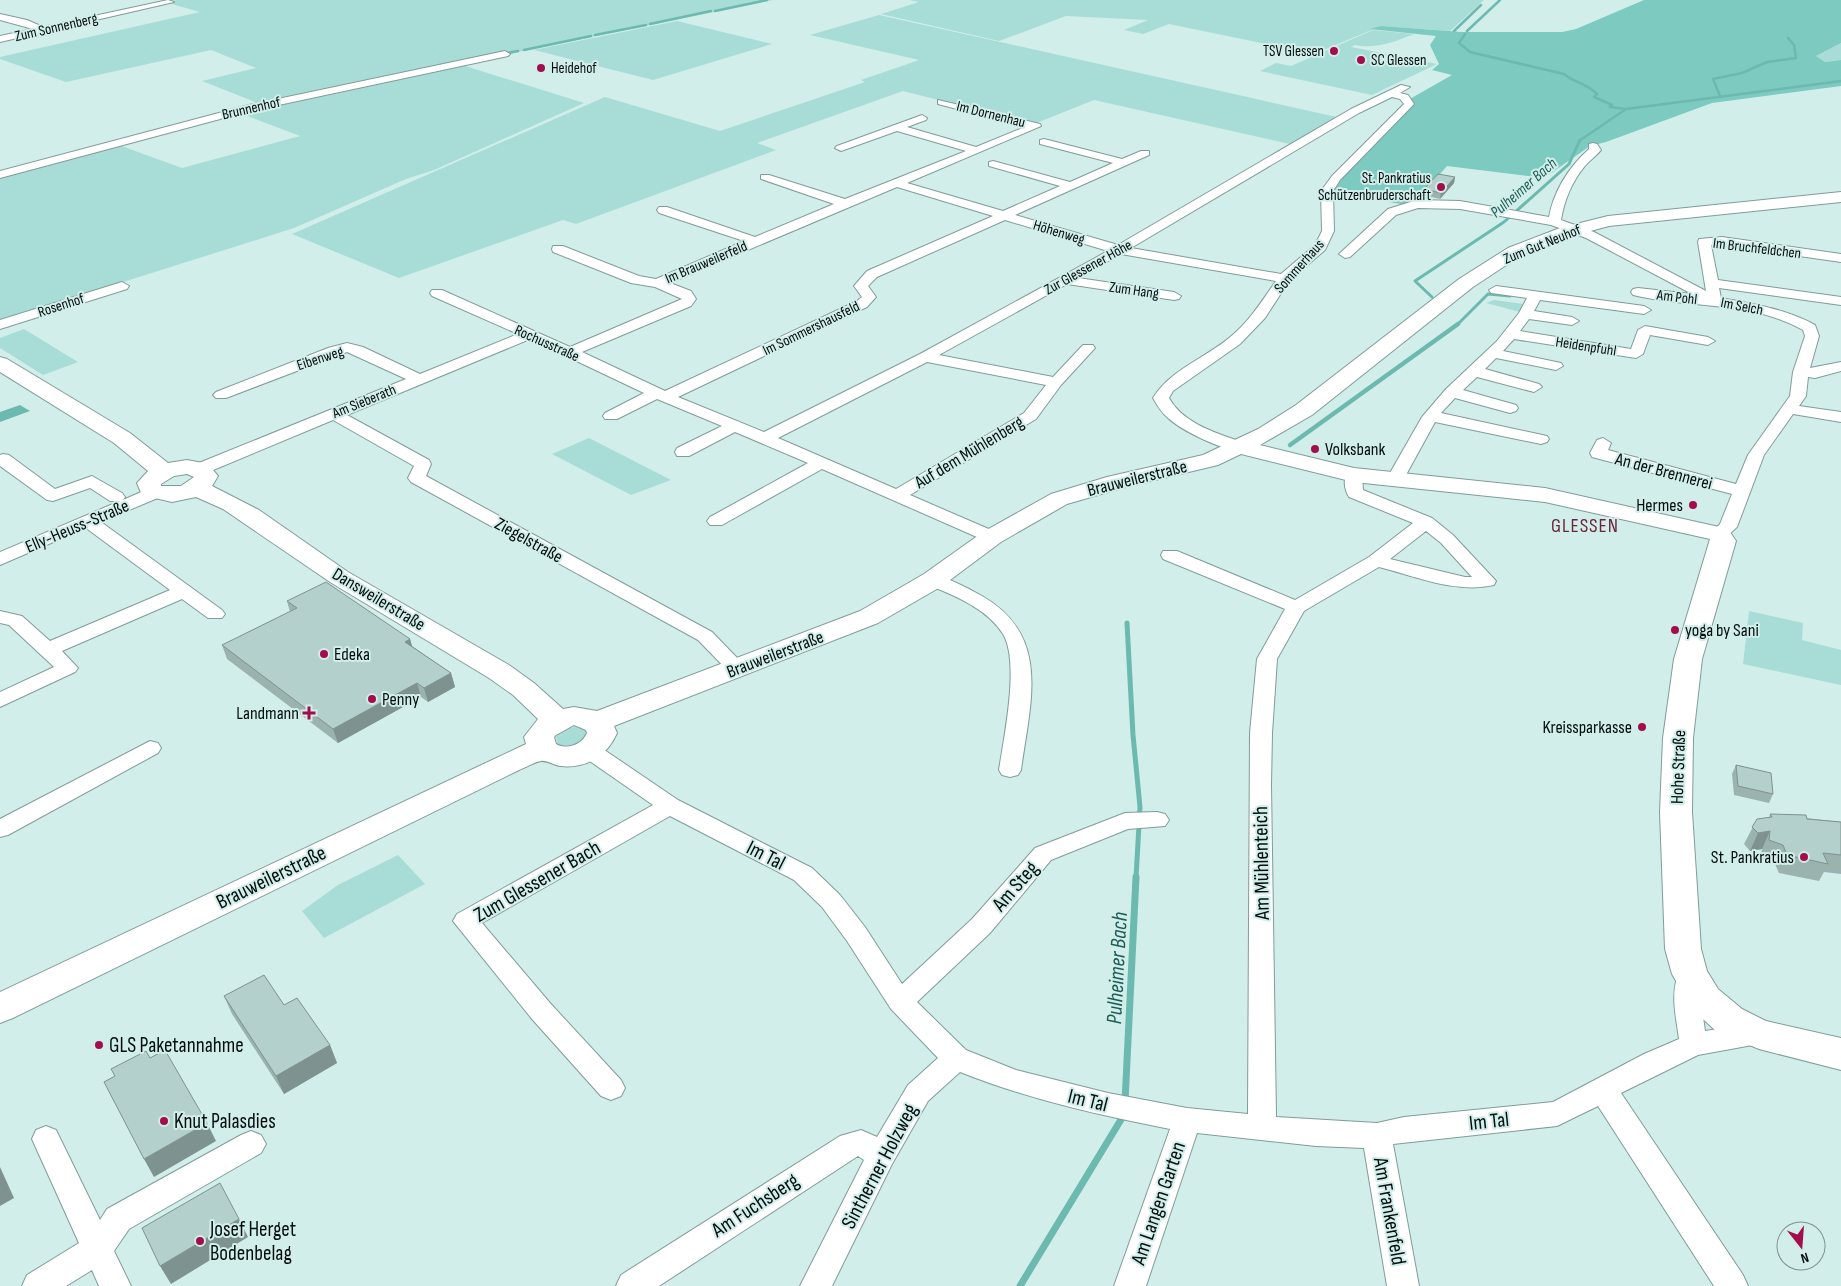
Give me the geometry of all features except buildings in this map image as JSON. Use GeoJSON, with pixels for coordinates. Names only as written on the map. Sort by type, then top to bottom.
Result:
{"type":"FeatureCollection","features":[{"type":"Feature","properties":{"kind":"main road","name":"Zum Gut Neuhof"},"geometry":{"type":"LineString","coordinates":[[1241,447],[1270,432],[1304,410],[1488,267],[1564,226],[1635,217],[1841,197]]}},
{"type":"Feature","properties":{"kind":"main road"},"geometry":{"type":"LineString","coordinates":[[0,362],[122,438],[164,472],[149,483],[150,490],[154,493],[169,495],[198,479]]}},
{"type":"Feature","properties":{"kind":"main road"},"geometry":{"type":"LineString","coordinates":[[1241,447],[1354,475],[1545,495],[1719,534]]}},
{"type":"Feature","properties":{"kind":"main road","name":"Brauweilerstraße"},"geometry":{"type":"LineString","coordinates":[[549,735],[558,756],[579,754],[593,736],[737,669],[869,617],[933,580],[992,537],[1059,499],[1115,482],[1210,460],[1241,447]]}},
{"type":"Feature","properties":{"kind":"main road","name":"Dansweilerstraße"},"geometry":{"type":"LineString","coordinates":[[164,472],[180,468],[198,479],[208,492],[243,512],[339,577],[487,663],[546,708],[549,735]]}},
{"type":"Feature","properties":{"kind":"main road","name":"Hohe Straße"},"geometry":{"type":"LineString","coordinates":[[1719,534],[1724,541],[1688,660],[1678,738],[1676,812],[1683,949],[1690,974],[1705,999],[1729,1020],[1759,1034],[1841,1054]]}},
{"type":"Feature","properties":{"kind":"main road","name":"Brauweilerstraße"},"geometry":{"type":"LineString","coordinates":[[0,1008],[483,775],[583,717],[593,736]]}},
{"type":"Feature","properties":{"kind":"street"},"geometry":{"type":"LineString","coordinates":[[120,1],[144,7]]}},
{"type":"Feature","properties":{"kind":"street","name":"Zum Sonnenberg"},"geometry":{"type":"LineString","coordinates":[[0,39],[170,2]]}},
{"type":"Feature","properties":{"kind":"street"},"geometry":{"type":"LineString","coordinates":[[0,17],[24,22],[42,30]]}},
{"type":"Feature","properties":{"kind":"street","name":"Brunnenhof"},"geometry":{"type":"LineString","coordinates":[[0,175],[249,108],[505,54]]}},
{"type":"Feature","properties":{"kind":"street","name":"Zur Glessener Höhe"},"geometry":{"type":"LineString","coordinates":[[765,438],[925,357],[1119,250],[1344,118],[1405,87]]}},
{"type":"Feature","properties":{"kind":"street","name":"Sommerhaus"},"geometry":{"type":"LineString","coordinates":[[1241,447],[1210,435],[1178,418],[1164,406],[1161,398],[1167,388],[1235,342],[1260,315],[1284,278],[1320,247],[1328,231],[1327,191],[1336,178],[1407,108],[1408,100],[1390,93]]}},
{"type":"Feature","properties":{"kind":"street","name":"Im Dornenhau"},"geometry":{"type":"LineString","coordinates":[[896,183],[1036,126],[942,102]]}},
{"type":"Feature","properties":{"kind":"street"},"geometry":{"type":"LineString","coordinates":[[841,148],[922,118]]}},
{"type":"Feature","properties":{"kind":"street"},"geometry":{"type":"LineString","coordinates":[[895,127],[976,150]]}},
{"type":"Feature","properties":{"kind":"street"},"geometry":{"type":"LineString","coordinates":[[1044,142],[1121,162]]}},
{"type":"Feature","properties":{"kind":"street"},"geometry":{"type":"LineString","coordinates":[[1564,226],[1567,184],[1583,159],[1595,150],[1593,146]]}},
{"type":"Feature","properties":{"kind":"street","name":"Im Sommershausfeld"},"geometry":{"type":"LineString","coordinates":[[660,395],[862,304],[868,297],[861,286],[872,274],[1069,185],[1145,153]]}},
{"type":"Feature","properties":{"kind":"street"},"geometry":{"type":"LineString","coordinates":[[993,164],[1069,185]]}},
{"type":"Feature","properties":{"kind":"street"},"geometry":{"type":"LineString","coordinates":[[765,177],[847,204]]}},
{"type":"Feature","properties":{"kind":"street","name":"Höhenweg"},"geometry":{"type":"LineString","coordinates":[[896,183],[1119,250],[1284,278]]}},
{"type":"Feature","properties":{"kind":"street","name":"Im Brauweilerfeld"},"geometry":{"type":"LineString","coordinates":[[658,283],[896,183]]}},
{"type":"Feature","properties":{"kind":"street","name":"Im Selch"},"geometry":{"type":"LineString","coordinates":[[1345,254],[1392,212],[1412,206],[1440,203],[1564,226],[1590,235],[1721,302],[1773,312],[1810,328],[1812,336],[1801,372],[1798,396],[1791,409]]}},
{"type":"Feature","properties":{"kind":"street","name":"Im Brauweilerfeld"},"geometry":{"type":"LineString","coordinates":[[663,210],[755,241]]}},
{"type":"Feature","properties":{"kind":"street","name":"Im Bruchfeldchen"},"geometry":{"type":"LineString","coordinates":[[1721,302],[1713,283],[1704,242],[1712,241],[1841,258]]}},
{"type":"Feature","properties":{"kind":"street","name":"Im Brauweilerfeld"},"geometry":{"type":"LineString","coordinates":[[558,249],[636,280],[658,283],[686,294],[689,299],[686,303],[570,352]]}},
{"type":"Feature","properties":{"kind":"street","name":"Zum Hang"},"geometry":{"type":"LineString","coordinates":[[1064,280],[1174,296]]}},
{"type":"Feature","properties":{"kind":"street"},"geometry":{"type":"LineString","coordinates":[[1713,283],[1841,301]]}},
{"type":"Feature","properties":{"kind":"street","name":"Rosenhof"},"geometry":{"type":"LineString","coordinates":[[0,325],[122,286]]}},
{"type":"Feature","properties":{"kind":"street","name":"Heidenpfuhl"},"geometry":{"type":"LineString","coordinates":[[1496,290],[1646,311],[1645,330],[1636,354],[1511,334]]}},
{"type":"Feature","properties":{"kind":"street","name":"Am Pohl"},"geometry":{"type":"LineString","coordinates":[[1638,292],[1721,302]]}},
{"type":"Feature","properties":{"kind":"street","name":"Rochusstraße"},"geometry":{"type":"LineString","coordinates":[[438,293],[660,395],[765,438],[992,537]]}},
{"type":"Feature","properties":{"kind":"street"},"geometry":{"type":"LineString","coordinates":[[1395,480],[1431,416],[1451,392],[1511,334],[1527,314],[1535,296]]}},
{"type":"Feature","properties":{"kind":"street","name":"Heidenpfuhl"},"geometry":{"type":"LineString","coordinates":[[1527,314],[1572,321]]}},
{"type":"Feature","properties":{"kind":"street"},"geometry":{"type":"LineString","coordinates":[[1645,330],[1708,341]]}},
{"type":"Feature","properties":{"kind":"street","name":"Am Sieberath"},"geometry":{"type":"LineString","coordinates":[[198,479],[334,414],[528,335]]}},
{"type":"Feature","properties":{"kind":"street","name":"Eibenweg"},"geometry":{"type":"LineString","coordinates":[[221,395],[333,351],[347,348],[358,350],[418,379]]}},
{"type":"Feature","properties":{"kind":"street","name":"Auf dem Mühlenberg"},"geometry":{"type":"LineString","coordinates":[[898,496],[1030,416],[1056,382],[1088,348]]}},
{"type":"Feature","properties":{"kind":"street","name":"Heidenpfuhl"},"geometry":{"type":"LineString","coordinates":[[1492,353],[1556,366]]}},
{"type":"Feature","properties":{"kind":"street"},"geometry":{"type":"LineString","coordinates":[[925,357],[1056,382]]}},
{"type":"Feature","properties":{"kind":"street"},"geometry":{"type":"LineString","coordinates":[[1801,372],[1815,373],[1841,366]]}},
{"type":"Feature","properties":{"kind":"street"},"geometry":{"type":"LineString","coordinates":[[1473,371],[1534,387]]}},
{"type":"Feature","properties":{"kind":"street"},"geometry":{"type":"LineString","coordinates":[[1451,392],[1510,408]]}},
{"type":"Feature","properties":{"kind":"street"},"geometry":{"type":"LineString","coordinates":[[611,416],[660,395]]}},
{"type":"Feature","properties":{"kind":"street"},"geometry":{"type":"LineString","coordinates":[[1719,534],[1728,527],[1741,491],[1765,440],[1791,409],[1841,417]]}},
{"type":"Feature","properties":{"kind":"street","name":"Ziegelstraße"},"geometry":{"type":"LineString","coordinates":[[334,414],[423,464],[417,478],[705,636],[737,669]]}},
{"type":"Feature","properties":{"kind":"street"},"geometry":{"type":"LineString","coordinates":[[1431,416],[1541,439]]}},
{"type":"Feature","properties":{"kind":"street"},"geometry":{"type":"LineString","coordinates":[[683,452],[734,426]]}},
{"type":"Feature","properties":{"kind":"street","name":"An der Brennerei"},"geometry":{"type":"LineString","coordinates":[[1603,443],[1598,453],[1741,491]]}},
{"type":"Feature","properties":{"kind":"street"},"geometry":{"type":"LineString","coordinates":[[1,459],[53,496],[92,481],[116,497]]}},
{"type":"Feature","properties":{"kind":"street"},"geometry":{"type":"LineString","coordinates":[[716,521],[820,463]]}},
{"type":"Feature","properties":{"kind":"street"},"geometry":{"type":"LineString","coordinates":[[1354,475],[1352,485],[1355,493],[1426,522],[1447,539],[1487,581],[1465,583],[1376,561]]}},
{"type":"Feature","properties":{"kind":"street","name":"Elly-Heuss-Straße"},"geometry":{"type":"LineString","coordinates":[[0,558],[154,493]]}},
{"type":"Feature","properties":{"kind":"street"},"geometry":{"type":"LineString","coordinates":[[89,522],[215,614]]}},
{"type":"Feature","properties":{"kind":"street"},"geometry":{"type":"LineString","coordinates":[[1170,555],[1296,607],[1376,561],[1426,522]]}},
{"type":"Feature","properties":{"kind":"street"},"geometry":{"type":"LineString","coordinates":[[933,580],[954,589],[995,614],[1015,637],[1020,659],[1020,681],[1010,770]]}},
{"type":"Feature","properties":{"kind":"street"},"geometry":{"type":"LineString","coordinates":[[50,649],[183,591]]}},
{"type":"Feature","properties":{"kind":"street","name":"Am Mühlenteich"},"geometry":{"type":"LineString","coordinates":[[1262,1128],[1261,732],[1267,659],[1296,607]]}},
{"type":"Feature","properties":{"kind":"street"},"geometry":{"type":"LineString","coordinates":[[0,617],[15,620],[50,649],[68,668],[0,700]]}},
{"type":"Feature","properties":{"kind":"street","name":"Im Tal"},"geometry":{"type":"LineString","coordinates":[[593,736],[670,806],[802,874],[831,901],[856,934],[900,1002],[956,1058],[1013,1081],[1108,1105],[1187,1120],[1262,1128],[1377,1136],[1404,1129],[1557,1114],[1654,1062],[1693,1045],[1717,1039],[1742,1038],[1759,1034]]}},
{"type":"Feature","properties":{"kind":"street"},"geometry":{"type":"LineString","coordinates":[[0,829],[150,748]]}},
{"type":"Feature","properties":{"kind":"street","name":"Zum Glessener Bach"},"geometry":{"type":"LineString","coordinates":[[611,1088],[541,1011],[466,921],[670,806]]}},
{"type":"Feature","properties":{"kind":"street","name":"Am Steg"},"geometry":{"type":"LineString","coordinates":[[900,1002],[981,926],[1043,854],[1125,821],[1158,820]]}},
{"type":"Feature","properties":{"kind":"street"},"geometry":{"type":"LineString","coordinates":[[1690,974],[1687,994],[1693,1045]]}},
{"type":"Feature","properties":{"kind":"street","name":"Sintherner Holzweg"},"geometry":{"type":"LineString","coordinates":[[816,1286],[882,1155],[918,1094],[956,1058]]}},
{"type":"Feature","properties":{"kind":"street"},"geometry":{"type":"LineString","coordinates":[[1602,1090],[1732,1286]]}},
{"type":"Feature","properties":{"kind":"street","name":"Am Langen Garten"},"geometry":{"type":"LineString","coordinates":[[1130,1286],[1187,1120]]}},
{"type":"Feature","properties":{"kind":"street","name":"Am Frankenfeld"},"geometry":{"type":"LineString","coordinates":[[1377,1136],[1403,1286]]}},
{"type":"Feature","properties":{"kind":"street"},"geometry":{"type":"LineString","coordinates":[[46,1138],[115,1286]]}},
{"type":"Feature","properties":{"kind":"street","name":"Am Fuchsberg"},"geometry":{"type":"LineString","coordinates":[[632,1286],[850,1145],[861,1143],[882,1155]]}},
{"type":"Feature","properties":{"kind":"street"},"geometry":{"type":"LineString","coordinates":[[38,1286],[98,1249],[118,1219],[251,1144]]}},
{"type":"Feature","properties":{"kind":"shaded area"},"geometry":{"type":"Polygon","coordinates":[[[177,0],[773,0],[252,106],[258,103],[202,81],[256,68],[211,50],[66,82],[0,59],[0,57],[200,12],[165,2],[177,0]]]}},
{"type":"Feature","properties":{"kind":"shaded area"},"geometry":{"type":"Polygon","coordinates":[[[909,0],[1484,0],[1450,31],[1381,26],[1314,54],[1169,24],[1143,34],[1124,30],[1148,20],[1066,16],[999,41],[881,14],[919,2],[909,0]]]}},
{"type":"Feature","properties":{"kind":"shaded area"},"geometry":{"type":"Polygon","coordinates":[[[1644,0],[1841,0],[1841,43],[1816,56],[1825,62],[1841,60],[1841,86],[1712,103],[1606,142],[1590,146],[1544,178],[1447,166],[1412,206],[1327,191],[1408,100],[1452,75],[1432,70],[1439,64],[1430,45],[1436,36],[1370,29],[1381,26],[1462,32],[1562,32],[1576,29],[1644,0]]]}},
{"type":"Feature","properties":{"kind":"shaded area"},"geometry":{"type":"Polygon","coordinates":[[[879,15],[1341,118],[1294,145],[1094,100],[1034,124],[903,91],[757,143],[776,150],[576,224],[563,220],[399,278],[292,234],[605,97],[720,131],[865,82],[861,80],[919,60],[810,35],[879,15]]]}},
{"type":"Feature","properties":{"kind":"shaded area"},"geometry":{"type":"Polygon","coordinates":[[[677,21],[772,44],[653,80],[534,50],[677,21]]]}},
{"type":"Feature","properties":{"kind":"shaded area","name":"SC Glessen"},"geometry":{"type":"Polygon","coordinates":[[[1373,30],[1414,34],[1385,44],[1355,45],[1351,47],[1437,64],[1372,95],[1260,71],[1276,63],[1291,66],[1373,30]]]}},
{"type":"Feature","properties":{"kind":"shaded area"},"geometry":{"type":"Polygon","coordinates":[[[1841,43],[1841,60],[1825,62],[1816,56],[1841,43]]]}},
{"type":"Feature","properties":{"kind":"shaded area"},"geometry":{"type":"Polygon","coordinates":[[[462,65],[584,103],[434,170],[406,179],[294,228],[0,321],[0,176],[116,144],[182,168],[300,136],[237,112],[462,65]]]}},
{"type":"Feature","properties":{"kind":"shaded area"},"geometry":{"type":"Polygon","coordinates":[[[1494,300],[1524,304],[1520,312],[1486,303],[1494,300]]]}},
{"type":"Feature","properties":{"kind":"shaded area"},"geometry":{"type":"Polygon","coordinates":[[[24,329],[78,362],[43,375],[0,348],[0,338],[24,329]]]}},
{"type":"Feature","properties":{"kind":"shaded area"},"geometry":{"type":"Polygon","coordinates":[[[20,405],[30,411],[0,422],[0,412],[20,405]]]}},
{"type":"Feature","properties":{"kind":"shaded area"},"geometry":{"type":"Polygon","coordinates":[[[589,438],[671,480],[631,495],[552,454],[589,438]]]}},
{"type":"Feature","properties":{"kind":"shaded area"},"geometry":{"type":"Polygon","coordinates":[[[1749,611],[1803,623],[1802,640],[1841,650],[1841,685],[1743,664],[1749,611]]]}},
{"type":"Feature","properties":{"kind":"shaded area"},"geometry":{"type":"Polygon","coordinates":[[[575,727],[586,730],[587,738],[574,747],[558,745],[556,738],[558,734],[568,728],[575,727]]]}},
{"type":"Feature","properties":{"kind":"shaded area"},"geometry":{"type":"Polygon","coordinates":[[[398,855],[425,884],[324,938],[302,911],[338,885],[398,855]]]}},
{"type":"Feature","properties":{"kind":"waterway"},"geometry":{"type":"LineString","coordinates":[[715,11],[767,0]]}},
{"type":"Feature","properties":{"kind":"waterway"},"geometry":{"type":"LineString","coordinates":[[1467,31],[1500,0]]}},
{"type":"Feature","properties":{"kind":"waterway"},"geometry":{"type":"LineString","coordinates":[[1454,31],[1481,5]]}},
{"type":"Feature","properties":{"kind":"waterway"},"geometry":{"type":"LineString","coordinates":[[650,24],[711,11]]}},
{"type":"Feature","properties":{"kind":"waterway"},"geometry":{"type":"LineString","coordinates":[[595,35],[646,25]]}},
{"type":"Feature","properties":{"kind":"waterway"},"geometry":{"type":"LineString","coordinates":[[1465,34],[1459,43],[1470,52],[1564,74],[1593,90],[1597,94],[1594,97],[1612,105],[1610,107],[1626,109]]}},
{"type":"Feature","properties":{"kind":"waterway"},"geometry":{"type":"LineString","coordinates":[[524,50],[591,36]]}},
{"type":"Feature","properties":{"kind":"waterway","name":"Pulheimer Bach"},"geometry":{"type":"LineString","coordinates":[[1720,96],[1713,79],[1742,73],[1767,62],[1796,58],[1794,45],[1788,38]]}},
{"type":"Feature","properties":{"kind":"waterway"},"geometry":{"type":"LineString","coordinates":[[502,54],[518,51]]}},
{"type":"Feature","properties":{"kind":"waterway","name":"Pulheimer Bach"},"geometry":{"type":"LineString","coordinates":[[1626,109],[1841,81]]}},
{"type":"Feature","properties":{"kind":"waterway","name":"Pulheimer Bach"},"geometry":{"type":"LineString","coordinates":[[1580,140],[1626,109]]}},
{"type":"Feature","properties":{"kind":"waterway","name":"Pulheimer Bach"},"geometry":{"type":"LineString","coordinates":[[1432,297],[1415,281],[1504,222],[1569,164],[1580,140]]}},
{"type":"Feature","properties":{"kind":"waterway","name":"Pulheimer Bach"},"geometry":{"type":"LineString","coordinates":[[1458,324],[1488,294],[1510,296]]}},
{"type":"Feature","properties":{"kind":"waterway","name":"Pulheimer Bach"},"geometry":{"type":"LineString","coordinates":[[1290,445],[1458,324]]}},
{"type":"Feature","properties":{"kind":"waterway","name":"Pulheimer Bach"},"geometry":{"type":"LineString","coordinates":[[1127,623],[1133,735],[1140,807],[1136,878]]}},
{"type":"Feature","properties":{"kind":"waterway","name":"Pulheimer Bach"},"geometry":{"type":"LineString","coordinates":[[1125,1102],[1136,877]]}},
{"type":"Feature","properties":{"kind":"waterway","name":"Pulheimer Bach"},"geometry":{"type":"LineString","coordinates":[[1020,1286],[1125,1113]]}},
{"type":"Feature","properties":{"kind":"place","name":"TSV Glessen"},"geometry":{"type":"Point","coordinates":[1334,51]}},
{"type":"Feature","properties":{"kind":"place","name":"SC Glessen"},"geometry":{"type":"Point","coordinates":[1361,60]}},
{"type":"Feature","properties":{"kind":"place","name":"Heidehof"},"geometry":{"type":"Point","coordinates":[541,68]}},
{"type":"Feature","properties":{"kind":"place","name":"St. Pankratius Schützenbruderschaft"},"geometry":{"type":"Point","coordinates":[1441,187]}},
{"type":"Feature","properties":{"kind":"place","name":"Volksbank"},"geometry":{"type":"Point","coordinates":[1315,449]}},
{"type":"Feature","properties":{"kind":"place","name":"Hermes"},"geometry":{"type":"Point","coordinates":[1693,505]}},
{"type":"Feature","properties":{"kind":"place","name":"yoga by Sani"},"geometry":{"type":"Point","coordinates":[1675,630]}},
{"type":"Feature","properties":{"kind":"place","name":"Edeka"},"geometry":{"type":"Point","coordinates":[324,654]}},
{"type":"Feature","properties":{"kind":"place","name":"Penny"},"geometry":{"type":"Point","coordinates":[372,699]}},
{"type":"Feature","properties":{"kind":"place","name":"Landmann"},"geometry":{"type":"Point","coordinates":[309,713]}},
{"type":"Feature","properties":{"kind":"place","name":"Kreissparkasse"},"geometry":{"type":"Point","coordinates":[1642,727]}},
{"type":"Feature","properties":{"kind":"place","name":"St. Pankratius"},"geometry":{"type":"Point","coordinates":[1804,857]}},
{"type":"Feature","properties":{"kind":"place","name":"GLS Paketannahme"},"geometry":{"type":"Point","coordinates":[99,1045]}},
{"type":"Feature","properties":{"kind":"place","name":"Knut Palasdies"},"geometry":{"type":"Point","coordinates":[164,1121]}},
{"type":"Feature","properties":{"kind":"place","name":"Josef Herget Bodenbelag"},"geometry":{"type":"Point","coordinates":[200,1241]}},
{"type":"Feature","properties":{"kind":"district","name":"GLESSEN"},"geometry":{"type":"Point","coordinates":[1585,525]}}]}
